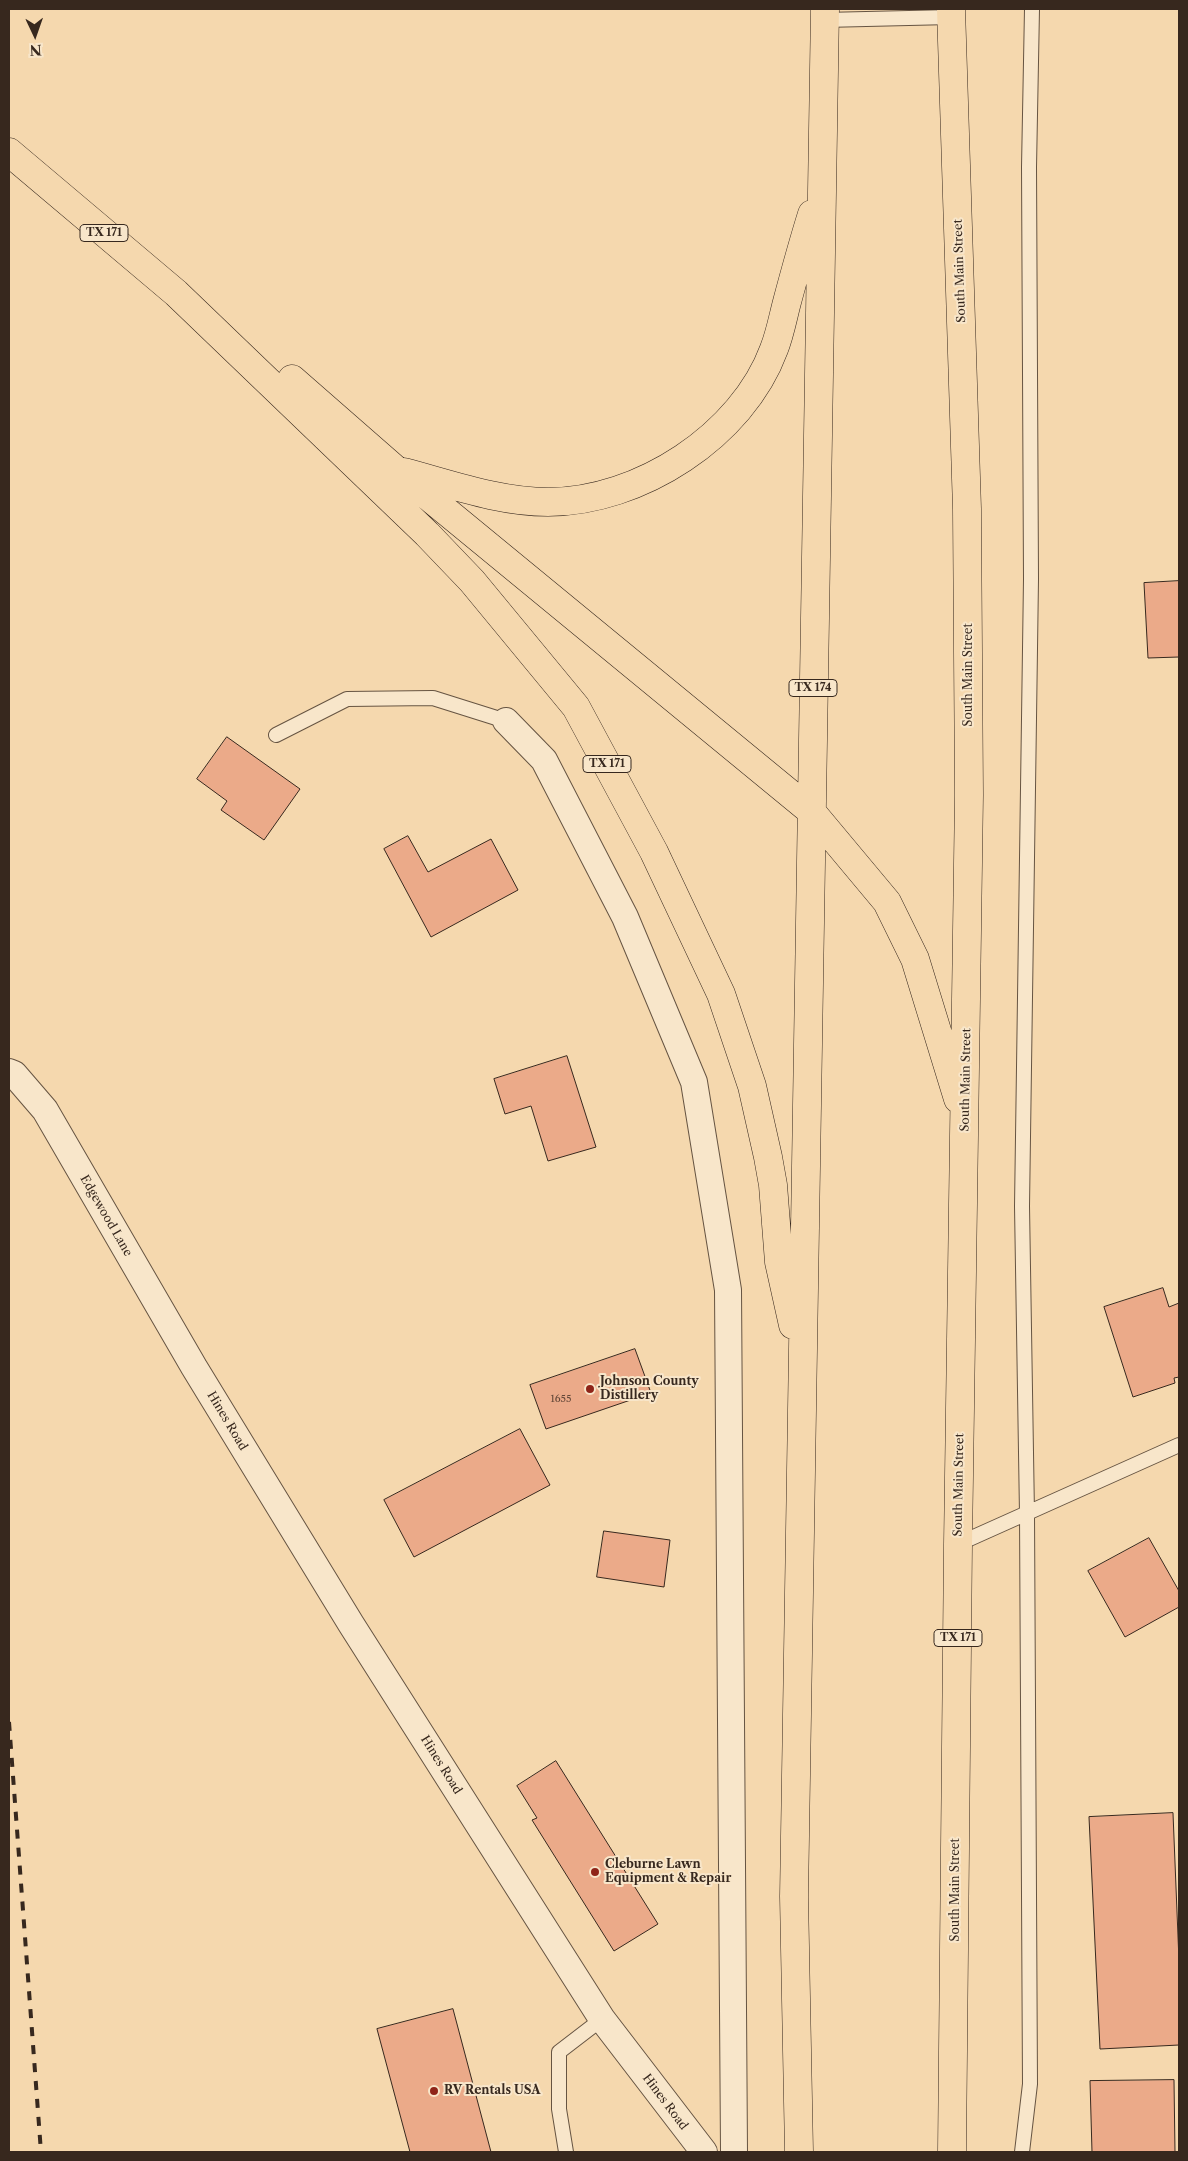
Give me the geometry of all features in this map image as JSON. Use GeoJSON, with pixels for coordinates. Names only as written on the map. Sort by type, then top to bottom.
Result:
{"type":"FeatureCollection","features":[{"type":"Feature","properties":{"kind":"main road","name":"South Main Street"},"geometry":{"type":"LineString","coordinates":[[951,13],[967,509],[969,795],[958,1544],[952,2152]]}},
{"type":"Feature","properties":{"kind":"main road","name":"TX 174"},"geometry":{"type":"LineString","coordinates":[[802,1368],[824,14]]}},
{"type":"Feature","properties":{"kind":"main road","name":"TX 171"},"geometry":{"type":"LineString","coordinates":[[9,152],[176,293],[427,534],[472,582],[576,707],[654,852],[721,994],[752,1086],[768,1157],[773,1185],[779,1262],[802,1368],[799,1683],[794,1896],[798,2152]]}},
{"type":"Feature","properties":{"kind":"main road"},"geometry":{"type":"LineString","coordinates":[[396,470],[508,499],[548,502],[592,499],[655,476],[694,449],[743,406],[774,350],[822,176]]}},
{"type":"Feature","properties":{"kind":"main road","name":"TX 171"},"geometry":{"type":"LineString","coordinates":[[176,293],[268,358],[396,470],[811,811],[887,902],[915,959],[965,1124]]}},
{"type":"Feature","properties":{"kind":"street"},"geometry":{"type":"LineString","coordinates":[[506,720],[544,760],[625,917],[694,1082],[728,1290],[734,2152]]}},
{"type":"Feature","properties":{"kind":"street","name":"Edgewood Lane"},"geometry":{"type":"LineString","coordinates":[[9,1072],[14,1074],[44,1110],[194,1367]]}},
{"type":"Feature","properties":{"kind":"street","name":"Hines Road"},"geometry":{"type":"LineString","coordinates":[[194,1367],[352,1624],[602,2019],[704,2152]]}},
{"type":"Feature","properties":{"kind":"lane"},"geometry":{"type":"LineString","coordinates":[[1022,2152],[1030,2084],[1027,1514],[1022,1206],[1031,579],[1029,167],[1032,9]]}},
{"type":"Feature","properties":{"kind":"lane"},"geometry":{"type":"LineString","coordinates":[[824,14],[951,13]]}},
{"type":"Feature","properties":{"kind":"lane"},"geometry":{"type":"LineString","coordinates":[[276,735],[347,699],[433,698],[506,720]]}},
{"type":"Feature","properties":{"kind":"lane"},"geometry":{"type":"LineString","coordinates":[[958,1544],[1179,1445]]}},
{"type":"Feature","properties":{"kind":"lane"},"geometry":{"type":"LineString","coordinates":[[566,2152],[559,2109],[559,2052],[602,2019]]}},
{"type":"Feature","properties":{"kind":"building"},"geometry":{"type":"Polygon","coordinates":[[[1179,581],[1179,657],[1148,658],[1144,583],[1179,581]]]}},
{"type":"Feature","properties":{"kind":"building"},"geometry":{"type":"Polygon","coordinates":[[[227,737],[300,789],[264,840],[221,810],[227,801],[197,779],[227,737]]]}},
{"type":"Feature","properties":{"kind":"building"},"geometry":{"type":"Polygon","coordinates":[[[408,836],[428,872],[491,839],[518,890],[431,937],[384,849],[408,836]]]}},
{"type":"Feature","properties":{"kind":"building"},"geometry":{"type":"Polygon","coordinates":[[[567,1056],[596,1147],[548,1161],[531,1106],[505,1114],[494,1079],[567,1056]]]}},
{"type":"Feature","properties":{"kind":"building"},"geometry":{"type":"Polygon","coordinates":[[[1163,1288],[1169,1307],[1179,1303],[1179,1377],[1174,1378],[1175,1383],[1133,1397],[1104,1307],[1163,1288]]]}},
{"type":"Feature","properties":{"kind":"building","name":"Johnson County Distillery"},"geometry":{"type":"Polygon","coordinates":[[[635,1349],[651,1393],[546,1429],[530,1385],[635,1349]]]}},
{"type":"Feature","properties":{"kind":"building"},"geometry":{"type":"Polygon","coordinates":[[[520,1429],[550,1485],[414,1557],[384,1500],[520,1429]]]}},
{"type":"Feature","properties":{"kind":"building"},"geometry":{"type":"Polygon","coordinates":[[[604,1531],[670,1540],[664,1587],[597,1577],[604,1531]]]}},
{"type":"Feature","properties":{"kind":"building"},"geometry":{"type":"Polygon","coordinates":[[[1149,1538],[1179,1591],[1179,1607],[1125,1637],[1088,1571],[1149,1538]]]}},
{"type":"Feature","properties":{"kind":"building","name":"Cleburne Lawn Equipment & Repair"},"geometry":{"type":"Polygon","coordinates":[[[556,1761],[658,1924],[614,1951],[532,1820],[537,1818],[517,1786],[556,1761]]]}},
{"type":"Feature","properties":{"kind":"building"},"geometry":{"type":"Polygon","coordinates":[[[1173,1813],[1179,1961],[1179,2045],[1100,2049],[1089,1817],[1173,1813]]]}},
{"type":"Feature","properties":{"kind":"building","name":"RV Rentals USA"},"geometry":{"type":"Polygon","coordinates":[[[453,2009],[491,2152],[410,2152],[377,2029],[453,2009]]]}},
{"type":"Feature","properties":{"kind":"building"},"geometry":{"type":"Polygon","coordinates":[[[1174,2080],[1175,2152],[1092,2152],[1090,2081],[1174,2080]]]}},
{"type":"Feature","properties":{"kind":"railway"},"geometry":{"type":"LineString","coordinates":[[9,1722],[41,2152]]}},
{"type":"Feature","properties":{"kind":"place","name":"Johnson County Distillery"},"geometry":{"type":"Point","coordinates":[590,1389]}},
{"type":"Feature","properties":{"kind":"place","name":"Cleburne Lawn Equipment & Repair"},"geometry":{"type":"Point","coordinates":[595,1872]}},
{"type":"Feature","properties":{"kind":"place","name":"RV Rentals USA"},"geometry":{"type":"Point","coordinates":[434,2091]}}]}
